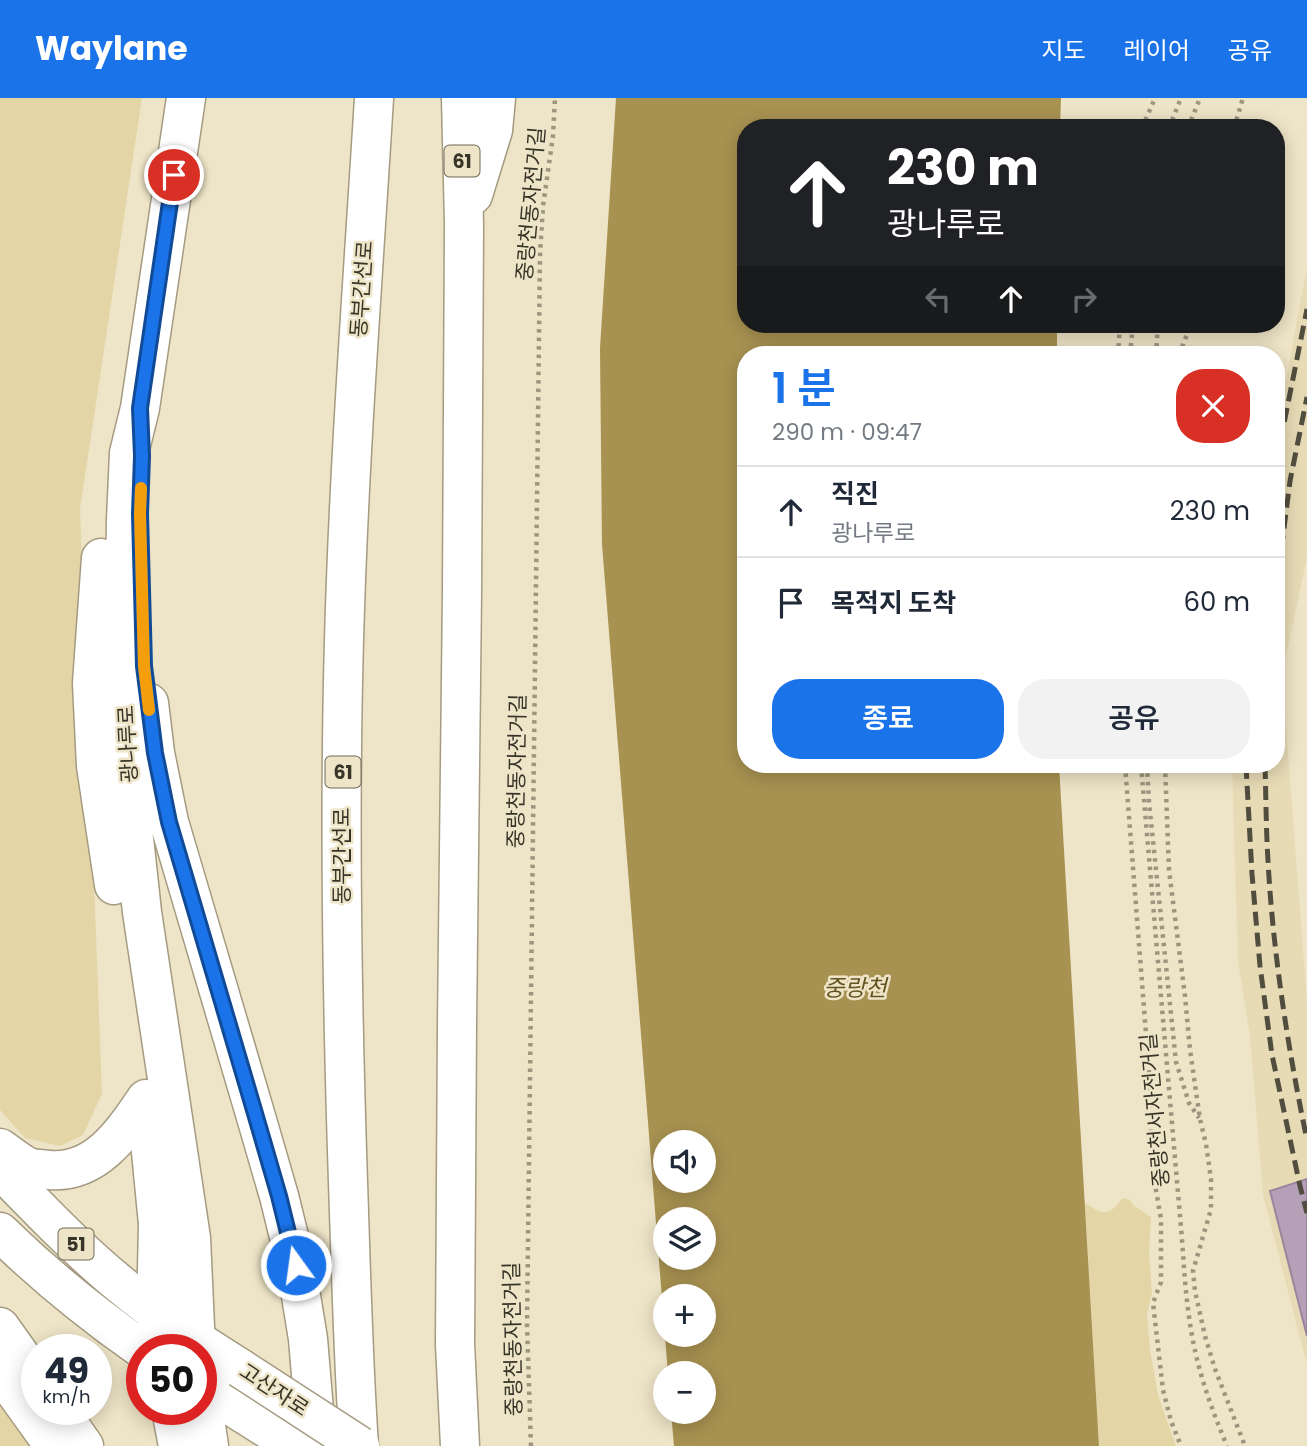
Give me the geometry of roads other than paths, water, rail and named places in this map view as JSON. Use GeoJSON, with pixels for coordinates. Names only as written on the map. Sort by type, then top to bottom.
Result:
{"type":"FeatureCollection","features":[{"type":"Feature","properties":{"kind":"main road","name":"광나루로"},"geometry":{"type":"LineString","coordinates":[[161,98],[129,304],[106,486],[92,683],[96,766],[146,1099],[158,1224],[176,1334]]}},
{"type":"Feature","properties":{"kind":"main road","name":"광나루로"},"geometry":{"type":"LineString","coordinates":[[178,1334],[191,1238],[142,912],[130,794],[124,651],[129,453],[140,408],[186,98]]}},
{"type":"Feature","properties":{"kind":"main road","name":"동부간선로"},"geometry":{"type":"LineString","coordinates":[[359,1446],[344,1070],[341,872],[344,640],[353,429],[374,98]]}},
{"type":"Feature","properties":{"kind":"main road","name":"61"},"geometry":{"type":"LineString","coordinates":[[460,1446],[455,1316],[463,593],[464,224],[461,98]]}},
{"type":"Feature","properties":{"kind":"main road"},"geometry":{"type":"LineString","coordinates":[[464,224],[494,130],[496,98]]}},
{"type":"Feature","properties":{"kind":"main road"},"geometry":{"type":"LineString","coordinates":[[140,408],[144,666],[155,753],[169,822],[279,1196],[296,1265],[308,1339],[317,1446]]}},
{"type":"Feature","properties":{"kind":"main road"},"geometry":{"type":"LineString","coordinates":[[0,1148],[29,1168],[62,1171],[82,1165],[98,1157],[122,1134],[146,1099]]}},
{"type":"Feature","properties":{"kind":"main road","name":"고산자로"},"geometry":{"type":"LineString","coordinates":[[0,1169],[173,1334]]}},
{"type":"Feature","properties":{"kind":"main road","name":"51"},"geometry":{"type":"LineString","coordinates":[[0,1232],[25,1257],[126,1337]]}},
{"type":"Feature","properties":{"kind":"main road"},"geometry":{"type":"LineString","coordinates":[[0,1327],[21,1357]]}},
{"type":"Feature","properties":{"kind":"main road","name":"고산자로"},"geometry":{"type":"LineString","coordinates":[[217,1357],[240,1368],[359,1446]]}},
{"type":"Feature","properties":{"kind":"main road"},"geometry":{"type":"LineString","coordinates":[[0,1371],[54,1446]]}},
{"type":"Feature","properties":{"kind":"main road","name":"고산자로"},"geometry":{"type":"LineString","coordinates":[[217,1397],[295,1446]]}},
{"type":"Feature","properties":{"kind":"main road"},"geometry":{"type":"LineString","coordinates":[[69,1425],[84,1446]]}},
{"type":"Feature","properties":{"kind":"main road"},"geometry":{"type":"LineString","coordinates":[[173,1425],[178,1446]]}},
{"type":"Feature","properties":{"kind":"main road"},"geometry":{"type":"LineString","coordinates":[[206,1425],[209,1446]]}},
{"type":"Feature","properties":{"kind":"water","name":"중랑천"},"geometry":{"type":"Polygon","coordinates":[[[616,98],[1061,98],[1060,119],[737,119],[737,333],[1057,333],[1057,346],[737,346],[737,773],[1059,773],[1099,1446],[674,1446],[672,1424],[716,1424],[716,1361],[667,1361],[666,1347],[716,1347],[716,1284],[661,1284],[660,1270],[716,1270],[716,1207],[655,1207],[654,1193],[716,1193],[716,1130],[653,1130],[653,1185],[602,544],[600,348],[616,98]]]}},
{"type":"Feature","properties":{"kind":"railway"},"geometry":{"type":"LineString","coordinates":[[1285,418],[1307,309]]}},
{"type":"Feature","properties":{"kind":"railway"},"geometry":{"type":"LineString","coordinates":[[1285,520],[1307,397]]}},
{"type":"Feature","properties":{"kind":"railway"},"geometry":{"type":"LineString","coordinates":[[1246,773],[1260,966],[1272,1055],[1307,1213]]}},
{"type":"Feature","properties":{"kind":"railway"},"geometry":{"type":"LineString","coordinates":[[1265,773],[1270,896],[1288,1036],[1307,1140]]}}]}
